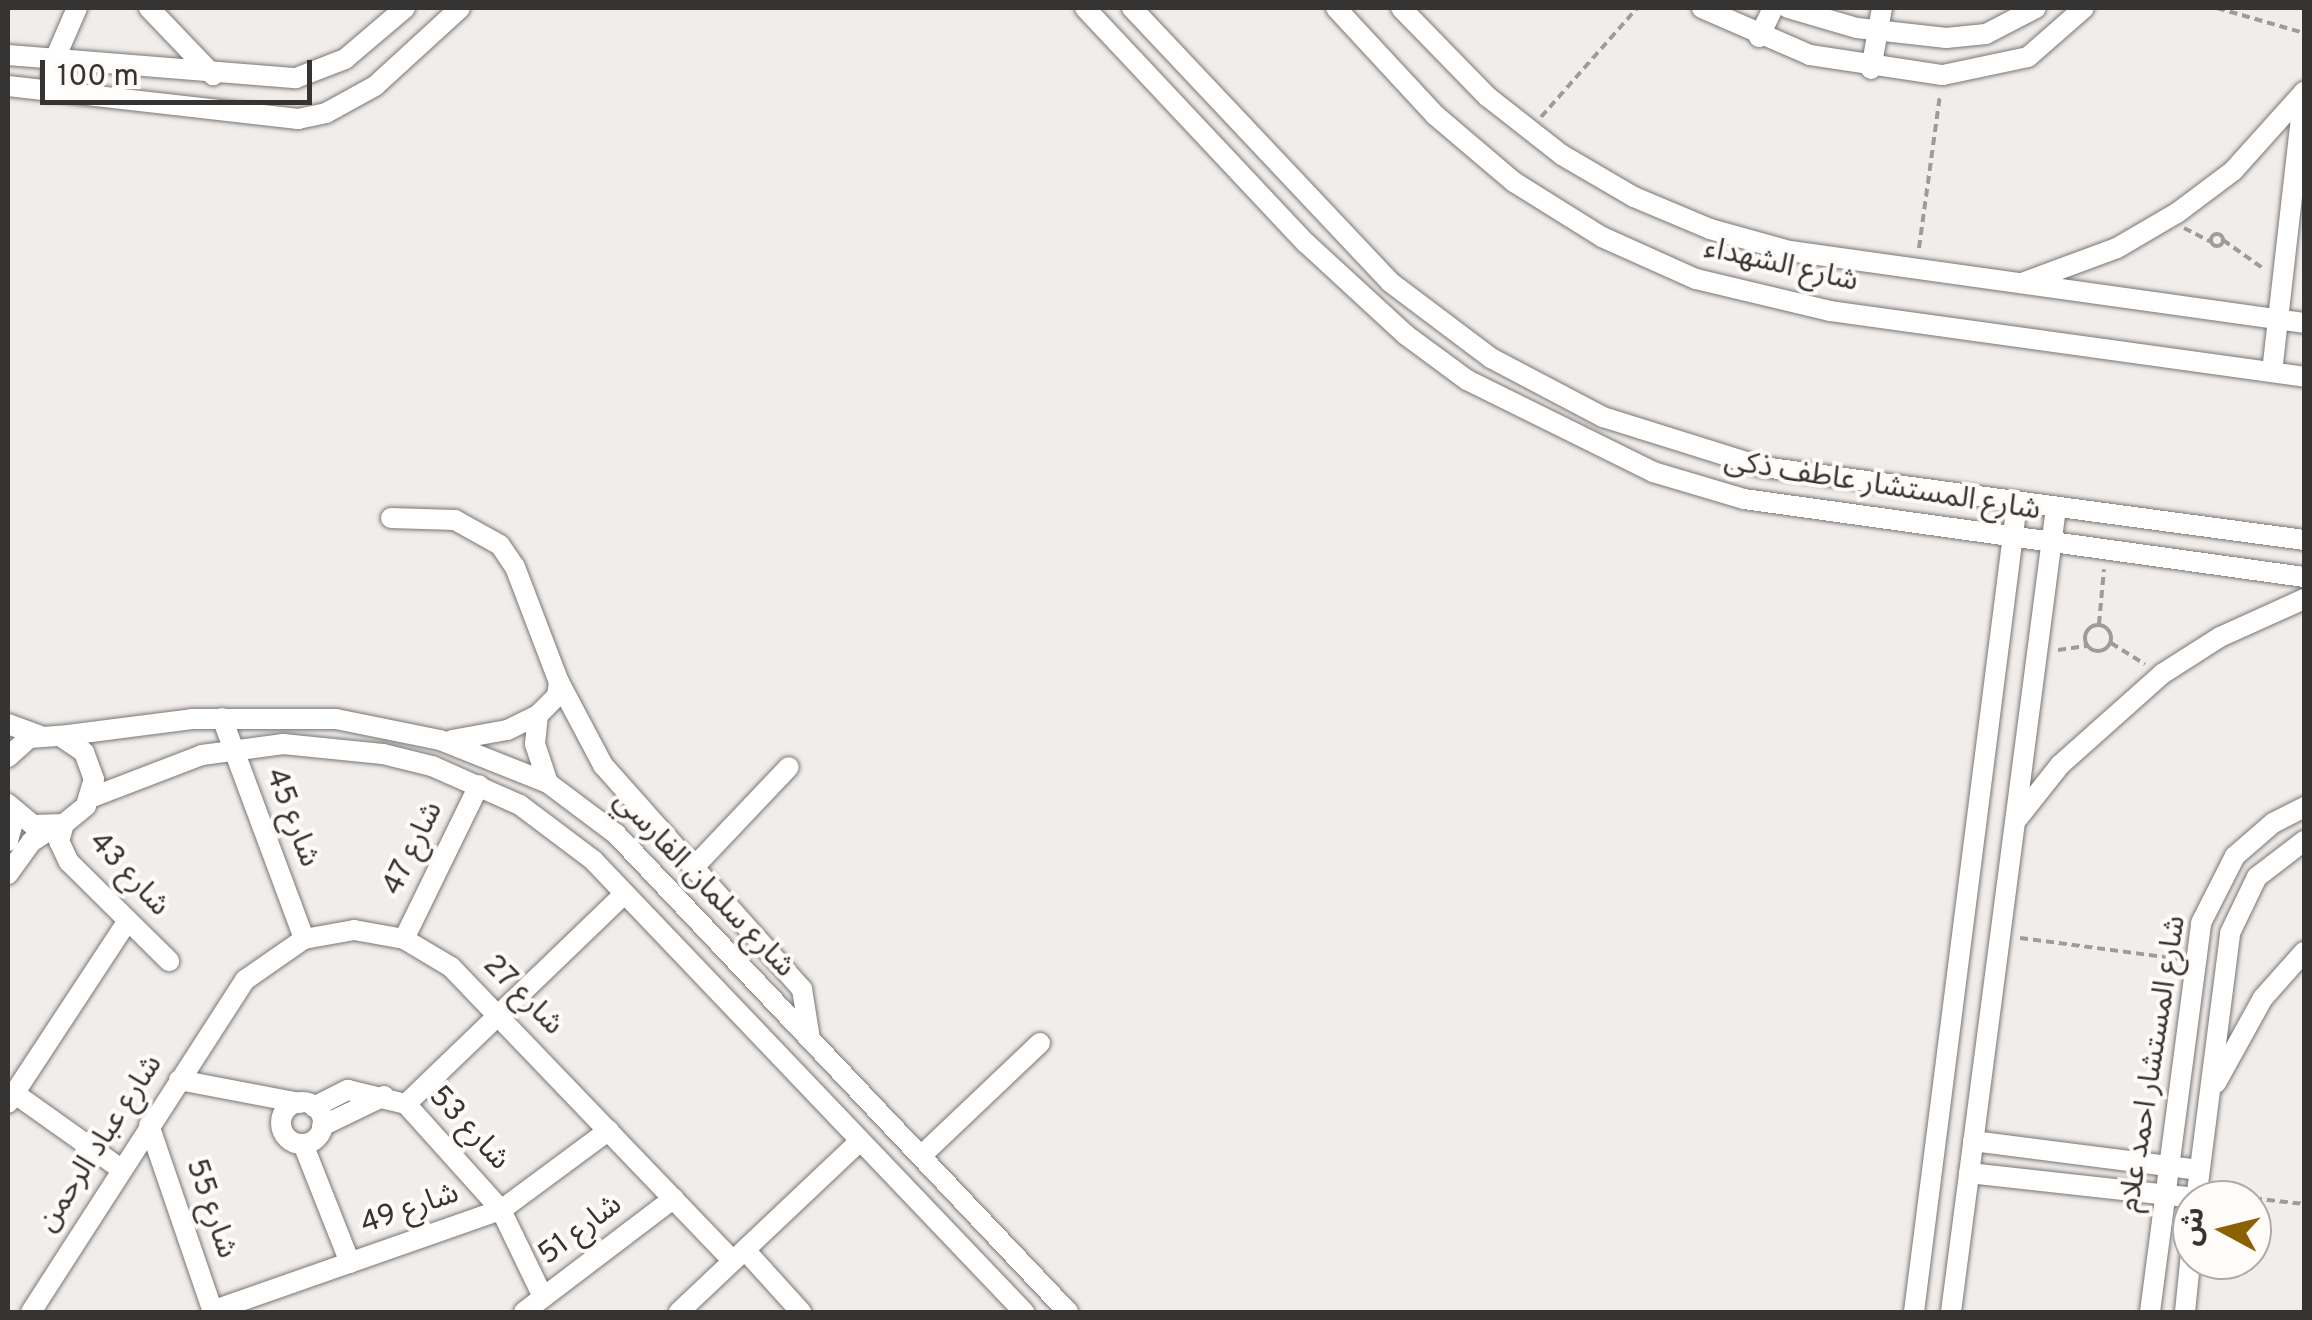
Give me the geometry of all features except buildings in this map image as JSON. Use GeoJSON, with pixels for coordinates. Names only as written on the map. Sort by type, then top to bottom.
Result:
{"type":"FeatureCollection","features":[{"type":"Feature","properties":{"kind":"street"},"geometry":{"type":"LineString","coordinates":[[50,92],[54,61],[77,8]]}},
{"type":"Feature","properties":{"kind":"street"},"geometry":{"type":"LineString","coordinates":[[148,8],[213,75]]}},
{"type":"Feature","properties":{"kind":"street"},"geometry":{"type":"LineString","coordinates":[[8,86],[244,116],[326,113],[375,86],[460,8]]}},
{"type":"Feature","properties":{"kind":"street","name":"شارع المستشار عاطف ذكى"},"geometry":{"type":"LineString","coordinates":[[1085,8],[1306,243],[1467,380],[1652,472],[1744,499],[2012,540],[2304,577]]}},
{"type":"Feature","properties":{"kind":"street","name":"شارع المستشار عاطف ذكى"},"geometry":{"type":"LineString","coordinates":[[1132,8],[1357,252],[1491,358],[1577,405],[1682,446],[1763,467],[2304,540]]}},
{"type":"Feature","properties":{"kind":"street","name":"شارع الشهداء"},"geometry":{"type":"LineString","coordinates":[[1336,8],[1436,116],[1514,182],[1602,237],[1696,279],[1830,312],[2304,376]]}},
{"type":"Feature","properties":{"kind":"street","name":"شارع الشهداء"},"geometry":{"type":"LineString","coordinates":[[1402,8],[1529,131],[1622,191],[1710,229],[1790,251],[2304,323]]}},
{"type":"Feature","properties":{"kind":"street"},"geometry":{"type":"LineString","coordinates":[[1702,8],[1758,36],[1871,69],[1943,75],[2028,57],[2084,8]]}},
{"type":"Feature","properties":{"kind":"street"},"geometry":{"type":"LineString","coordinates":[[1758,36],[1773,8]]}},
{"type":"Feature","properties":{"kind":"street"},"geometry":{"type":"LineString","coordinates":[[1788,8],[1878,31],[1926,38],[1986,34],[2036,8]]}},
{"type":"Feature","properties":{"kind":"street"},"geometry":{"type":"LineString","coordinates":[[1871,69],[1882,8]]}},
{"type":"Feature","properties":{"kind":"street"},"geometry":{"type":"LineString","coordinates":[[8,55],[249,79],[296,78],[345,59],[400,9],[423,42]]}},
{"type":"Feature","properties":{"kind":"street"},"geometry":{"type":"LineString","coordinates":[[244,116],[249,79]]}},
{"type":"Feature","properties":{"kind":"street"},"geometry":{"type":"LineString","coordinates":[[2272,372],[2304,86]]}},
{"type":"Feature","properties":{"kind":"street"},"geometry":{"type":"LineString","coordinates":[[2018,284],[2101,255],[2171,217],[2233,171],[2304,94]]}},
{"type":"Feature","properties":{"kind":"street"},"geometry":{"type":"LineString","coordinates":[[1921,527],[1926,490]]}},
{"type":"Feature","properties":{"kind":"street"},"geometry":{"type":"LineString","coordinates":[[1914,1312],[2017,503]]}},
{"type":"Feature","properties":{"kind":"street"},"geometry":{"type":"LineString","coordinates":[[1951,1312],[2056,508]]}},
{"type":"Feature","properties":{"kind":"street"},"geometry":{"type":"LineString","coordinates":[[2106,552],[2112,515]]}},
{"type":"Feature","properties":{"kind":"street"},"geometry":{"type":"LineString","coordinates":[[391,518],[455,520],[500,546],[515,567],[559,682],[603,765],[802,989],[810,1039]]}},
{"type":"Feature","properties":{"kind":"street"},"geometry":{"type":"LineString","coordinates":[[2016,819],[2060,765],[2162,674],[2220,638],[2304,598]]}},
{"type":"Feature","properties":{"kind":"street"},"geometry":{"type":"LineString","coordinates":[[2001,629],[2038,644]]}},
{"type":"Feature","properties":{"kind":"street"},"geometry":{"type":"LineString","coordinates":[[440,740],[507,730],[538,716],[557,696],[559,682]]}},
{"type":"Feature","properties":{"kind":"street"},"geometry":{"type":"LineString","coordinates":[[538,716],[535,744],[548,783]]}},
{"type":"Feature","properties":{"kind":"street","name":"شارع سلمان الفارسي"},"geometry":{"type":"LineString","coordinates":[[49,735],[222,718],[336,720],[440,740],[548,783],[616,834],[1068,1312]]}},
{"type":"Feature","properties":{"kind":"street","name":"شارع 45"},"geometry":{"type":"LineString","coordinates":[[222,718],[304,939]]}},
{"type":"Feature","properties":{"kind":"street"},"geometry":{"type":"LineString","coordinates":[[8,724],[49,735],[89,760],[90,798],[59,825],[31,842],[8,874]]}},
{"type":"Feature","properties":{"kind":"street"},"geometry":{"type":"LineString","coordinates":[[8,757],[49,735]]}},
{"type":"Feature","properties":{"kind":"street","name":"شارع سلمان الفارسي"},"geometry":{"type":"LineString","coordinates":[[90,798],[144,773],[232,748],[350,749],[478,785],[558,830],[1024,1312]]}},
{"type":"Feature","properties":{"kind":"street"},"geometry":{"type":"LineString","coordinates":[[693,868],[789,767]]}},
{"type":"Feature","properties":{"kind":"street","name":"شارع 47"},"geometry":{"type":"LineString","coordinates":[[404,939],[478,785]]}},
{"type":"Feature","properties":{"kind":"street","name":"شارع المستشار احمد علام"},"geometry":{"type":"LineString","coordinates":[[2150,1312],[2166,1166],[2201,924],[2235,856],[2273,823],[2304,807]]}},
{"type":"Feature","properties":{"kind":"street"},"geometry":{"type":"LineString","coordinates":[[8,842],[11,809],[59,825]]}},
{"type":"Feature","properties":{"kind":"street","name":"شارع 43"},"geometry":{"type":"LineString","coordinates":[[59,825],[59,841],[65,856],[169,961]]}},
{"type":"Feature","properties":{"kind":"street","name":"شارع المستشار احمد علام"},"geometry":{"type":"LineString","coordinates":[[2198,1180],[2230,933],[2257,877],[2304,840]]}},
{"type":"Feature","properties":{"kind":"street"},"geometry":{"type":"LineString","coordinates":[[2235,856],[2257,877]]}},
{"type":"Feature","properties":{"kind":"street"},"geometry":{"type":"LineString","coordinates":[[396,1100],[500,1014],[624,894]]}},
{"type":"Feature","properties":{"kind":"street"},"geometry":{"type":"LineString","coordinates":[[121,1169],[13,1086],[127,922]]}},
{"type":"Feature","properties":{"kind":"street","name":"شارع 27"},"geometry":{"type":"LineString","coordinates":[[224,1010],[258,968],[304,939],[354,930],[404,939],[451,967],[674,1198],[802,1312]]}},
{"type":"Feature","properties":{"kind":"street"},"geometry":{"type":"LineString","coordinates":[[2205,1108],[2246,1024],[2304,952]]}},
{"type":"Feature","properties":{"kind":"street","name":"شارع عباد الرحمن"},"geometry":{"type":"LineString","coordinates":[[31,1312],[44,1302],[121,1169],[224,1010]]}},
{"type":"Feature","properties":{"kind":"street"},"geometry":{"type":"LineString","coordinates":[[921,1156],[1040,1043]]}},
{"type":"Feature","properties":{"kind":"street","name":"شارع 53"},"geometry":{"type":"LineString","coordinates":[[179,1080],[312,1112],[348,1090],[396,1100],[501,1210],[543,1297]]}},
{"type":"Feature","properties":{"kind":"street"},"geometry":{"type":"LineString","coordinates":[[240,1092],[303,1144],[350,1263]]}},
{"type":"Feature","properties":{"kind":"street"},"geometry":{"type":"LineString","coordinates":[[281,1128],[287,1108],[312,1112],[303,1144]]}},
{"type":"Feature","properties":{"kind":"street","name":"شارع 55"},"geometry":{"type":"LineString","coordinates":[[149,1126],[213,1312]]}},
{"type":"Feature","properties":{"kind":"street","name":"شارع 49"},"geometry":{"type":"LineString","coordinates":[[213,1312],[501,1210],[609,1130]]}},
{"type":"Feature","properties":{"kind":"street"},"geometry":{"type":"LineString","coordinates":[[679,1312],[860,1141]]}},
{"type":"Feature","properties":{"kind":"street"},"geometry":{"type":"LineString","coordinates":[[1973,1141],[2199,1170]]}},
{"type":"Feature","properties":{"kind":"street"},"geometry":{"type":"LineString","coordinates":[[1969,1174],[2172,1196]]}},
{"type":"Feature","properties":{"kind":"street","name":"شارع 51"},"geometry":{"type":"LineString","coordinates":[[524,1312],[674,1198]]}},
{"type":"Feature","properties":{"kind":"street"},"geometry":{"type":"LineString","coordinates":[[2185,1312],[2188,1280]]}},
{"type":"Feature","properties":{"kind":"path"},"geometry":{"type":"LineString","coordinates":[[1529,131],[1637,8]]}},
{"type":"Feature","properties":{"kind":"path"},"geometry":{"type":"LineString","coordinates":[[2218,8],[2304,33]]}},
{"type":"Feature","properties":{"kind":"path"},"geometry":{"type":"LineString","coordinates":[[1916,270],[1943,75]]}},
{"type":"Feature","properties":{"kind":"path"},"geometry":{"type":"LineString","coordinates":[[2171,217],[2196,238],[2210,240],[2216,247],[2223,240],[2282,284]]}},
{"type":"Feature","properties":{"kind":"path"},"geometry":{"type":"LineString","coordinates":[[2088,646],[2085,634],[2099,624],[2106,552]]}},
{"type":"Feature","properties":{"kind":"path"},"geometry":{"type":"LineString","coordinates":[[2099,624],[2110,630],[2111,642]]}},
{"type":"Feature","properties":{"kind":"path"},"geometry":{"type":"LineString","coordinates":[[2038,644],[2088,646],[2097,651],[2111,642]]}},
{"type":"Feature","properties":{"kind":"path"},"geometry":{"type":"LineString","coordinates":[[2111,642],[2162,674]]}},
{"type":"Feature","properties":{"kind":"path"},"geometry":{"type":"LineString","coordinates":[[2001,935],[2194,961]]}},
{"type":"Feature","properties":{"kind":"path"},"geometry":{"type":"LineString","coordinates":[[2272,1202],[2304,1204]]}}]}
